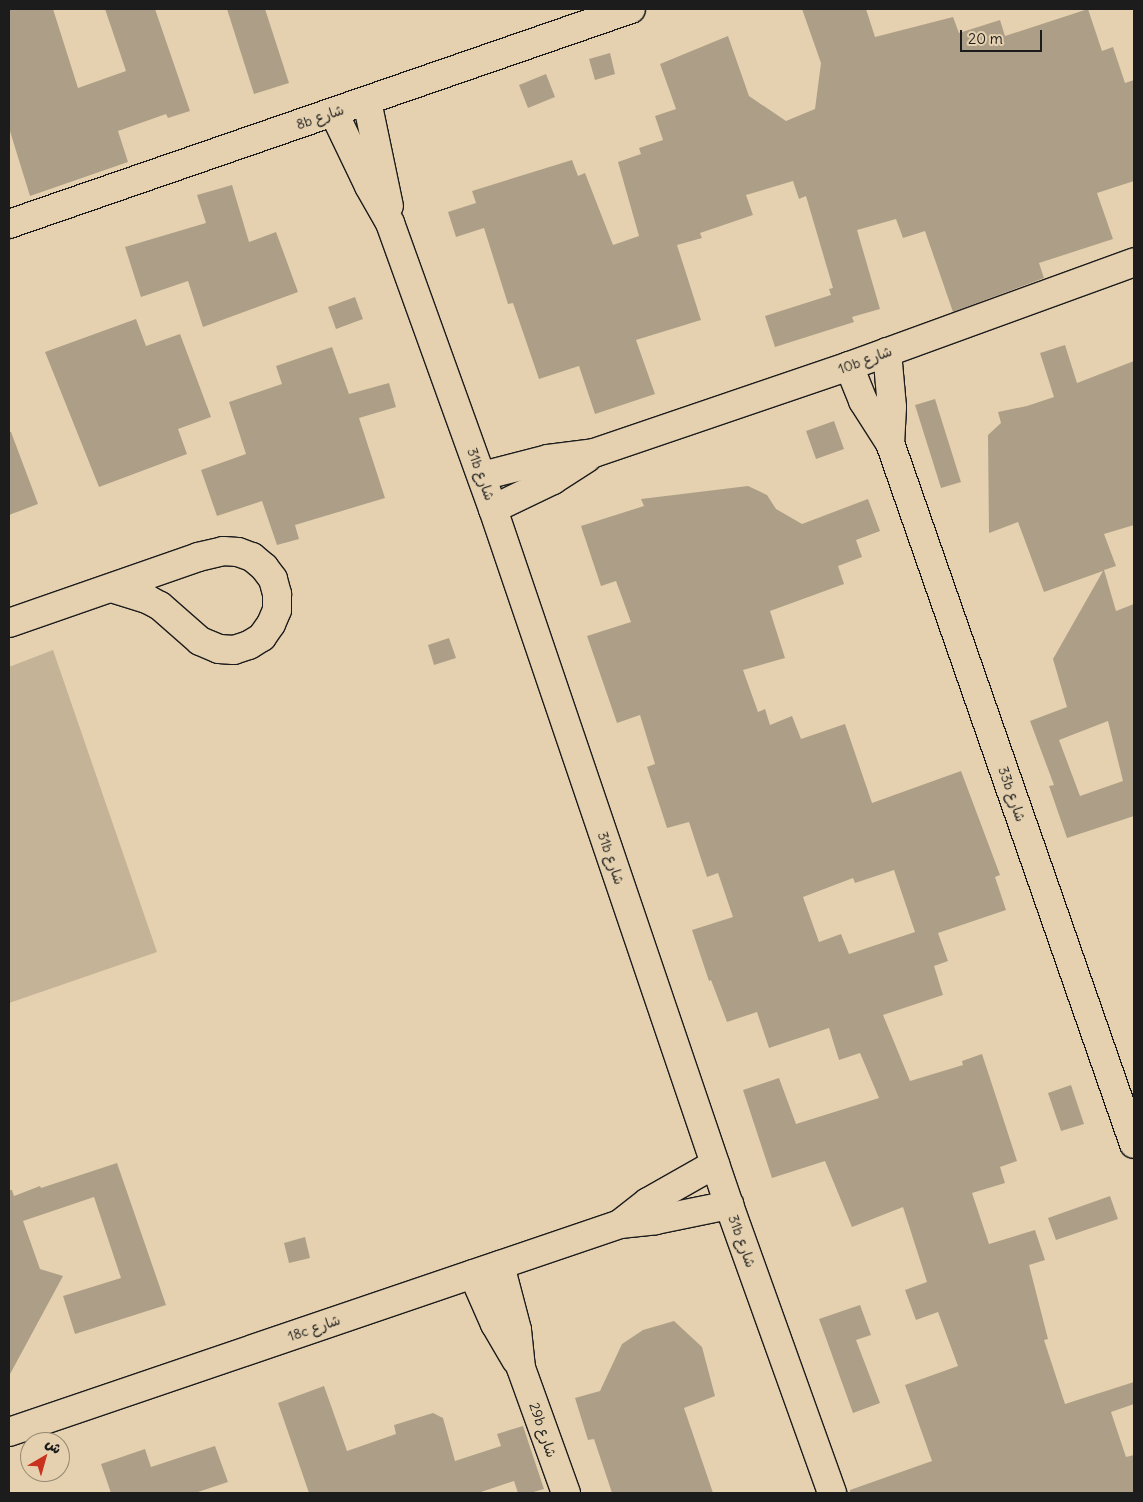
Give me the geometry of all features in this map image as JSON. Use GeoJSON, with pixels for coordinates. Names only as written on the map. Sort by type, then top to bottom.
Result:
{"type":"FeatureCollection","features":[{"type":"Feature","properties":{"kind":"street","name":"8b شارع"},"geometry":{"type":"LineString","coordinates":[[9,224],[631,9]]}},
{"type":"Feature","properties":{"kind":"street","name":"31b شارع"},"geometry":{"type":"LineString","coordinates":[[367,101],[385,184],[390,222]]}},
{"type":"Feature","properties":{"kind":"street","name":"31b شارع"},"geometry":{"type":"LineString","coordinates":[[334,113],[369,186],[390,222],[494,509],[729,1205],[832,1493]]}},
{"type":"Feature","properties":{"kind":"street","name":"10b شارع"},"geometry":{"type":"LineString","coordinates":[[482,476],[548,460],[594,453],[849,366],[1134,262]]}},
{"type":"Feature","properties":{"kind":"street","name":"33b شارع"},"geometry":{"type":"LineString","coordinates":[[887,352],[892,407],[890,444]]}},
{"type":"Feature","properties":{"kind":"street","name":"33b شارع"},"geometry":{"type":"LineString","coordinates":[[849,366],[864,401],[890,444],[1134,1144]]}},
{"type":"Feature","properties":{"kind":"street","name":"10b شارع"},"geometry":{"type":"LineString","coordinates":[[494,509],[553,480],[594,453]]}},
{"type":"Feature","properties":{"kind":"street"},"geometry":{"type":"LineString","coordinates":[[9,624],[198,557],[223,551],[238,552],[258,562],[273,579],[277,594],[276,610],[272,624],[262,636],[249,645],[234,650],[219,649],[200,641],[160,606],[147,599],[112,588]]}},
{"type":"Feature","properties":{"kind":"street","name":"18c شارع"},"geometry":{"type":"LineString","coordinates":[[620,1224],[648,1202],[715,1164]]}},
{"type":"Feature","properties":{"kind":"street","name":"18c شارع"},"geometry":{"type":"LineString","coordinates":[[9,1432],[620,1224],[656,1220],[729,1205]]}},
{"type":"Feature","properties":{"kind":"street","name":"29b شارع"},"geometry":{"type":"LineString","coordinates":[[500,1265],[517,1330],[521,1368]]}},
{"type":"Feature","properties":{"kind":"street","name":"29b شارع"},"geometry":{"type":"LineString","coordinates":[[473,1274],[495,1324],[521,1368],[566,1493]]}},
{"type":"Feature","properties":{"kind":"shaded area"},"geometry":{"type":"Polygon","coordinates":[[[53,650],[157,952],[9,1003],[9,667],[53,650]]]}},
{"type":"Feature","properties":{"kind":"building"},"geometry":{"type":"Polygon","coordinates":[[[9,9],[53,9],[78,88],[126,71],[105,9],[155,9],[190,111],[168,118],[166,114],[118,131],[128,162],[30,196],[9,128],[9,9]]]}},
{"type":"Feature","properties":{"kind":"building"},"geometry":{"type":"Polygon","coordinates":[[[227,9],[265,9],[289,83],[254,94],[227,9]]]}},
{"type":"Feature","properties":{"kind":"building"},"geometry":{"type":"Polygon","coordinates":[[[802,9],[866,9],[875,37],[953,17],[959,33],[1000,20],[1005,36],[1088,9],[1102,51],[1113,47],[1125,83],[1134,80],[1134,181],[1097,193],[1113,239],[1039,263],[1044,278],[953,312],[925,231],[903,238],[896,219],[857,230],[880,309],[852,317],[854,322],[775,347],[765,316],[831,295],[829,289],[833,288],[806,196],[799,199],[793,181],[746,195],[753,215],[700,233],[702,238],[677,245],[701,320],[636,340],[655,394],[595,414],[579,366],[539,379],[513,303],[508,304],[484,228],[456,237],[448,212],[476,203],[472,191],[572,160],[578,176],[585,173],[613,245],[639,236],[618,162],[641,154],[639,148],[663,140],[655,116],[676,109],[660,64],[728,36],[749,96],[786,121],[815,109],[821,63],[802,9]]]}},
{"type":"Feature","properties":{"kind":"building"},"geometry":{"type":"Polygon","coordinates":[[[610,53],[615,74],[595,80],[589,59],[610,53]]]}},
{"type":"Feature","properties":{"kind":"building"},"geometry":{"type":"Polygon","coordinates":[[[546,74],[555,97],[528,108],[519,85],[546,74]]]}},
{"type":"Feature","properties":{"kind":"building"},"geometry":{"type":"Polygon","coordinates":[[[232,185],[249,242],[276,232],[298,292],[203,327],[188,281],[141,297],[125,247],[206,223],[197,195],[232,185]]]}},
{"type":"Feature","properties":{"kind":"building"},"geometry":{"type":"Polygon","coordinates":[[[355,297],[363,319],[336,329],[328,307],[355,297]]]}},
{"type":"Feature","properties":{"kind":"building"},"geometry":{"type":"Polygon","coordinates":[[[136,319],[146,346],[180,334],[211,417],[178,429],[187,454],[99,487],[45,352],[136,319]]]}},
{"type":"Feature","properties":{"kind":"building"},"geometry":{"type":"Polygon","coordinates":[[[1065,345],[1077,383],[1134,361],[1134,525],[1104,534],[1116,566],[1104,570],[1116,611],[1134,604],[1134,816],[1067,838],[1049,786],[1054,785],[1030,721],[1067,707],[1053,659],[1103,571],[1044,592],[1018,522],[989,533],[988,435],[1001,423],[998,412],[1027,406],[1054,397],[1040,353],[1065,345]],[[1108,721],[1059,740],[1080,796],[1123,781],[1108,721]]]}},
{"type":"Feature","properties":{"kind":"building"},"geometry":{"type":"Polygon","coordinates":[[[332,347],[349,394],[389,383],[396,407],[359,418],[385,498],[295,525],[299,539],[277,545],[262,501],[217,516],[201,470],[246,454],[229,402],[282,384],[276,366],[332,347]]]}},
{"type":"Feature","properties":{"kind":"building"},"geometry":{"type":"Polygon","coordinates":[[[935,399],[961,482],[941,488],[915,405],[935,399]]]}},
{"type":"Feature","properties":{"kind":"building"},"geometry":{"type":"Polygon","coordinates":[[[834,421],[844,449],[816,459],[806,431],[834,421]]]}},
{"type":"Feature","properties":{"kind":"building"},"geometry":{"type":"Polygon","coordinates":[[[9,432],[11,432],[38,504],[9,515],[9,432]]]}},
{"type":"Feature","properties":{"kind":"building"},"geometry":{"type":"Polygon","coordinates":[[[748,486],[767,495],[776,509],[802,524],[868,499],[880,531],[856,540],[862,557],[838,566],[844,584],[770,611],[785,658],[743,670],[758,712],[765,709],[770,725],[792,716],[801,739],[845,724],[872,803],[961,771],[1000,875],[995,877],[1006,910],[938,933],[948,961],[934,966],[943,995],[883,1015],[910,1081],[963,1065],[962,1061],[982,1054],[1017,1161],[1000,1167],[1005,1183],[972,1193],[989,1244],[1035,1230],[1045,1260],[1029,1265],[1048,1339],[1044,1340],[1065,1404],[1134,1382],[1134,1404],[1111,1412],[1126,1457],[1134,1455],[1134,1493],[850,1493],[850,1490],[932,1461],[905,1385],[958,1366],[938,1312],[916,1320],[905,1290],[927,1282],[903,1207],[852,1227],[825,1161],[772,1178],[743,1090],[779,1078],[796,1124],[879,1098],[860,1053],[839,1060],[829,1028],[769,1048],[757,1012],[727,1022],[711,980],[709,981],[692,930],[733,917],[718,873],[707,877],[689,822],[667,828],[647,767],[655,764],[640,715],[617,723],[587,636],[631,622],[616,581],[601,586],[581,526],[644,506],[641,499],[748,486]],[[894,870],[855,883],[853,878],[803,897],[819,942],[841,934],[849,954],[915,932],[894,870]]]}},
{"type":"Feature","properties":{"kind":"building"},"geometry":{"type":"Polygon","coordinates":[[[449,638],[456,658],[434,665],[428,645],[449,638]]]}},
{"type":"Feature","properties":{"kind":"building"},"geometry":{"type":"Polygon","coordinates":[[[1071,1085],[1084,1124],[1061,1131],[1048,1093],[1071,1085]]]}},
{"type":"Feature","properties":{"kind":"building"},"geometry":{"type":"Polygon","coordinates":[[[117,1163],[166,1305],[75,1334],[63,1296],[121,1278],[94,1197],[23,1221],[40,1269],[63,1276],[9,1376],[9,1190],[12,1190],[14,1196],[40,1186],[41,1188],[117,1163]]]}},
{"type":"Feature","properties":{"kind":"building"},"geometry":{"type":"Polygon","coordinates":[[[1110,1196],[1118,1219],[1056,1240],[1048,1218],[1110,1196]]]}},
{"type":"Feature","properties":{"kind":"building"},"geometry":{"type":"Polygon","coordinates":[[[305,1237],[310,1258],[289,1263],[284,1243],[305,1237]]]}},
{"type":"Feature","properties":{"kind":"building"},"geometry":{"type":"Polygon","coordinates":[[[860,1305],[871,1335],[856,1340],[880,1403],[853,1413],[819,1319],[860,1305]]]}},
{"type":"Feature","properties":{"kind":"building"},"geometry":{"type":"Polygon","coordinates":[[[674,1321],[702,1347],[715,1396],[684,1408],[713,1493],[612,1493],[594,1439],[588,1440],[575,1398],[600,1391],[622,1344],[643,1330],[674,1321]]]}},
{"type":"Feature","properties":{"kind":"building"},"geometry":{"type":"Polygon","coordinates":[[[324,1386],[347,1451],[396,1434],[394,1425],[433,1413],[443,1418],[455,1461],[501,1446],[497,1434],[523,1426],[544,1489],[530,1493],[518,1493],[514,1481],[478,1493],[309,1493],[278,1403],[324,1386]]]}},
{"type":"Feature","properties":{"kind":"building"},"geometry":{"type":"Polygon","coordinates":[[[215,1446],[228,1482],[195,1493],[111,1493],[101,1464],[145,1449],[151,1467],[215,1446]]]}}]}
